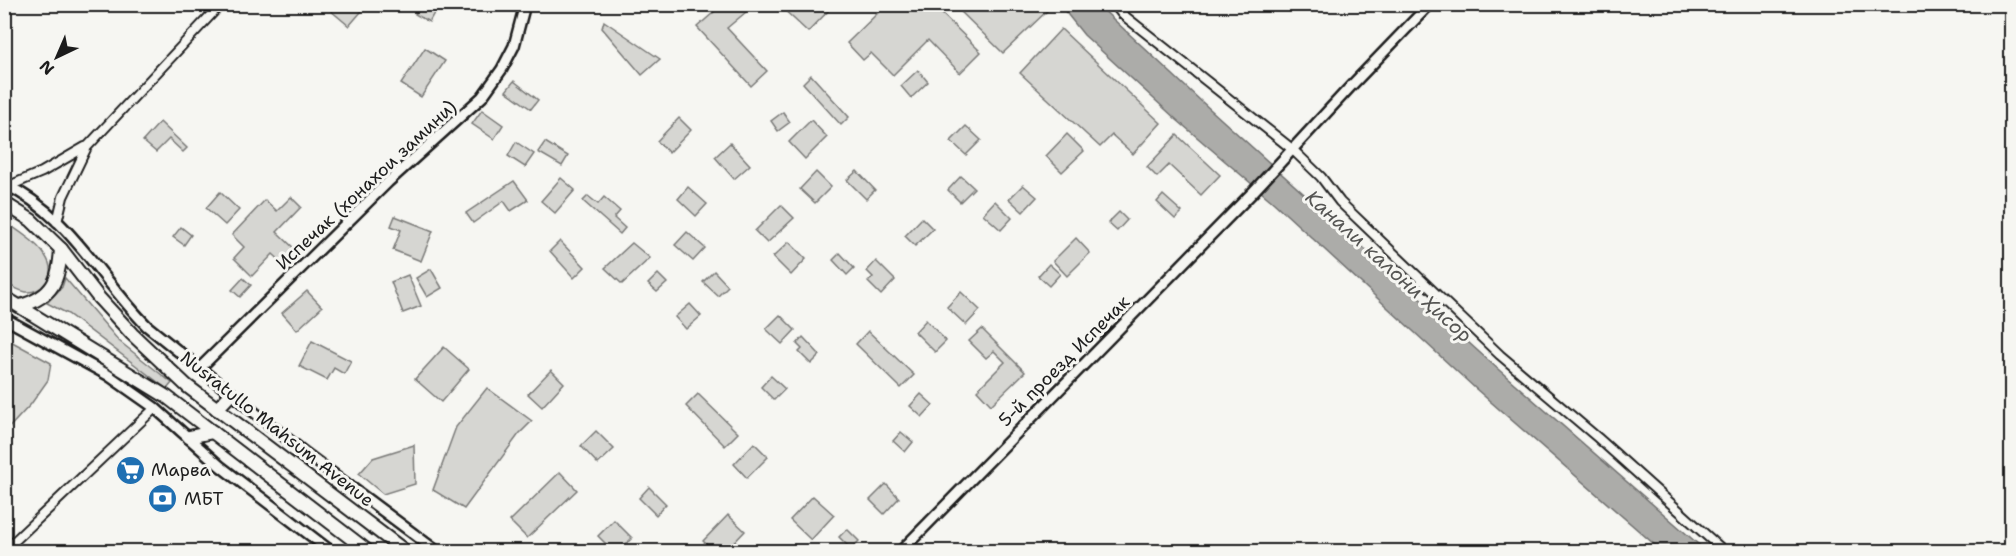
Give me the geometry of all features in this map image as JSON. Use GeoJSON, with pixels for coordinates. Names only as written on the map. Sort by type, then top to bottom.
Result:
{"type":"FeatureCollection","features":[{"type":"Feature","properties":{"kind":"highway","name":"Nusratullo Mahsum Avenue"},"geometry":{"type":"LineString","coordinates":[[4,203],[32,220],[61,249],[99,298],[132,334],[187,386],[406,552]]}},
{"type":"Feature","properties":{"kind":"highway"},"geometry":{"type":"LineString","coordinates":[[21,306],[32,303],[48,293],[54,285],[61,249]]}},
{"type":"Feature","properties":{"kind":"highway"},"geometry":{"type":"LineString","coordinates":[[4,297],[167,397],[369,552]]}},
{"type":"Feature","properties":{"kind":"highway"},"geometry":{"type":"LineString","coordinates":[[216,409],[231,394]]}},
{"type":"Feature","properties":{"kind":"highway"},"geometry":{"type":"LineString","coordinates":[[189,437],[213,432]]}},
{"type":"Feature","properties":{"kind":"street"},"geometry":{"type":"LineString","coordinates":[[57,222],[63,197],[87,147],[221,4]]}},
{"type":"Feature","properties":{"kind":"street","name":"Испечак (хонахои замини)"},"geometry":{"type":"LineString","coordinates":[[199,369],[388,182],[482,97],[502,69],[514,46],[523,4]]}},
{"type":"Feature","properties":{"kind":"street"},"geometry":{"type":"LineString","coordinates":[[1114,4],[1131,21],[1292,149],[1321,177],[1340,202],[1500,355],[1598,438],[1725,552]]}},
{"type":"Feature","properties":{"kind":"street","name":"5-й проезд Испечак"},"geometry":{"type":"LineString","coordinates":[[900,552],[1252,193],[1430,4]]}},
{"type":"Feature","properties":{"kind":"street"},"geometry":{"type":"LineString","coordinates":[[7,185],[42,172],[87,147]]}},
{"type":"Feature","properties":{"kind":"street"},"geometry":{"type":"LineString","coordinates":[[7,185],[35,204],[80,244],[130,309],[147,326],[300,449],[438,552]]}},
{"type":"Feature","properties":{"kind":"street"},"geometry":{"type":"LineString","coordinates":[[4,318],[108,375],[155,408],[220,466],[332,552]]}},
{"type":"Feature","properties":{"kind":"street"},"geometry":{"type":"LineString","coordinates":[[4,551],[155,408]]}},
{"type":"Feature","properties":{"kind":"shaded area"},"geometry":{"type":"Polygon","coordinates":[[[324,5],[367,5],[349,26],[324,5]]]}},
{"type":"Feature","properties":{"kind":"shaded area"},"geometry":{"type":"Polygon","coordinates":[[[421,5],[434,13],[429,22],[415,14],[421,5]]]}},
{"type":"Feature","properties":{"kind":"shaded area"},"geometry":{"type":"Polygon","coordinates":[[[722,5],[739,5],[746,12],[727,28],[767,71],[751,86],[697,27],[722,5]]]}},
{"type":"Feature","properties":{"kind":"shaded area"},"geometry":{"type":"Polygon","coordinates":[[[779,5],[834,5],[808,32],[779,5]]]}},
{"type":"Feature","properties":{"kind":"shaded area"},"geometry":{"type":"Polygon","coordinates":[[[886,5],[933,5],[981,52],[960,73],[928,40],[893,75],[871,53],[863,60],[847,43],[886,5]]]}},
{"type":"Feature","properties":{"kind":"shaded area"},"geometry":{"type":"Polygon","coordinates":[[[954,5],[1043,5],[1048,10],[1003,53],[954,5]]]}},
{"type":"Feature","properties":{"kind":"shaded area"},"geometry":{"type":"Polygon","coordinates":[[[1060,5],[1098,5],[1499,370],[1706,551],[1662,551],[1476,389],[1274,203],[1177,120],[1084,35],[1060,5]]]}},
{"type":"Feature","properties":{"kind":"shaded area"},"geometry":{"type":"Polygon","coordinates":[[[604,21],[660,59],[642,75],[602,28],[604,21]]]}},
{"type":"Feature","properties":{"kind":"shaded area"},"geometry":{"type":"Polygon","coordinates":[[[1061,29],[1161,123],[1133,154],[1112,135],[1100,147],[1020,73],[1061,29]]]}},
{"type":"Feature","properties":{"kind":"shaded area"},"geometry":{"type":"Polygon","coordinates":[[[425,48],[445,61],[421,97],[401,84],[425,48]]]}},
{"type":"Feature","properties":{"kind":"shaded area"},"geometry":{"type":"Polygon","coordinates":[[[918,70],[928,82],[911,98],[901,86],[918,70]]]}},
{"type":"Feature","properties":{"kind":"shaded area"},"geometry":{"type":"Polygon","coordinates":[[[811,75],[849,117],[841,125],[803,83],[811,75]]]}},
{"type":"Feature","properties":{"kind":"shaded area"},"geometry":{"type":"Polygon","coordinates":[[[514,81],[538,100],[531,109],[506,91],[514,81]]]}},
{"type":"Feature","properties":{"kind":"shaded area"},"geometry":{"type":"Polygon","coordinates":[[[482,110],[503,125],[494,139],[472,124],[482,110]]]}},
{"type":"Feature","properties":{"kind":"shaded area"},"geometry":{"type":"Polygon","coordinates":[[[783,112],[790,122],[778,131],[771,121],[783,112]]]}},
{"type":"Feature","properties":{"kind":"shaded area"},"geometry":{"type":"Polygon","coordinates":[[[679,118],[691,130],[669,153],[657,141],[679,118]]]}},
{"type":"Feature","properties":{"kind":"shaded area"},"geometry":{"type":"Polygon","coordinates":[[[811,120],[827,137],[805,159],[789,142],[811,120]]]}},
{"type":"Feature","properties":{"kind":"shaded area"},"geometry":{"type":"Polygon","coordinates":[[[160,122],[187,148],[183,152],[169,139],[156,152],[143,141],[160,122]]]}},
{"type":"Feature","properties":{"kind":"shaded area"},"geometry":{"type":"Polygon","coordinates":[[[966,126],[981,140],[966,155],[951,141],[966,126]]]}},
{"type":"Feature","properties":{"kind":"shaded area"},"geometry":{"type":"Polygon","coordinates":[[[1067,134],[1084,151],[1062,172],[1046,156],[1067,134]]]}},
{"type":"Feature","properties":{"kind":"shaded area"},"geometry":{"type":"Polygon","coordinates":[[[1177,135],[1220,175],[1201,195],[1169,165],[1157,177],[1147,167],[1177,135]]]}},
{"type":"Feature","properties":{"kind":"shaded area"},"geometry":{"type":"Polygon","coordinates":[[[516,142],[534,154],[525,167],[508,156],[516,142]]]}},
{"type":"Feature","properties":{"kind":"shaded area"},"geometry":{"type":"Polygon","coordinates":[[[545,142],[568,156],[562,166],[538,152],[545,142]]]}},
{"type":"Feature","properties":{"kind":"shaded area"},"geometry":{"type":"Polygon","coordinates":[[[730,143],[750,165],[734,179],[715,157],[730,143]]]}},
{"type":"Feature","properties":{"kind":"shaded area"},"geometry":{"type":"Polygon","coordinates":[[[857,171],[875,190],[866,199],[847,180],[857,171]]]}},
{"type":"Feature","properties":{"kind":"shaded area"},"geometry":{"type":"Polygon","coordinates":[[[816,172],[831,187],[815,203],[800,189],[816,172]]]}},
{"type":"Feature","properties":{"kind":"shaded area"},"geometry":{"type":"Polygon","coordinates":[[[961,176],[974,188],[960,202],[948,190],[961,176]]]}},
{"type":"Feature","properties":{"kind":"shaded area"},"geometry":{"type":"Polygon","coordinates":[[[561,178],[575,190],[555,213],[541,201],[561,178]]]}},
{"type":"Feature","properties":{"kind":"shaded area"},"geometry":{"type":"Polygon","coordinates":[[[514,181],[528,200],[511,211],[504,201],[473,223],[466,213],[514,181]]]}},
{"type":"Feature","properties":{"kind":"shaded area"},"geometry":{"type":"Polygon","coordinates":[[[1023,185],[1037,197],[1023,212],[1009,199],[1023,185]]]}},
{"type":"Feature","properties":{"kind":"shaded area"},"geometry":{"type":"Polygon","coordinates":[[[688,187],[707,204],[696,216],[678,199],[688,187]]]}},
{"type":"Feature","properties":{"kind":"shaded area"},"geometry":{"type":"Polygon","coordinates":[[[220,192],[239,210],[225,225],[206,208],[220,192]]]}},
{"type":"Feature","properties":{"kind":"shaded area"},"geometry":{"type":"Polygon","coordinates":[[[1163,195],[1182,212],[1175,219],[1157,202],[1163,195]]]}},
{"type":"Feature","properties":{"kind":"shaded area"},"geometry":{"type":"Polygon","coordinates":[[[588,196],[598,204],[604,197],[620,211],[614,218],[625,228],[620,234],[583,201],[588,196]]]}},
{"type":"Feature","properties":{"kind":"shaded area"},"geometry":{"type":"Polygon","coordinates":[[[291,197],[301,207],[277,232],[298,252],[285,265],[273,254],[252,276],[234,258],[244,247],[232,235],[265,200],[277,211],[291,197]]]}},
{"type":"Feature","properties":{"kind":"shaded area"},"geometry":{"type":"Polygon","coordinates":[[[995,201],[1012,218],[1001,230],[983,214],[995,201]]]}},
{"type":"Feature","properties":{"kind":"shaded area"},"geometry":{"type":"Polygon","coordinates":[[[781,205],[794,218],[767,243],[755,231],[781,205]]]}},
{"type":"Feature","properties":{"kind":"shaded area"},"geometry":{"type":"Polygon","coordinates":[[[1119,212],[1127,220],[1117,231],[1108,223],[1119,212]]]}},
{"type":"Feature","properties":{"kind":"shaded area"},"geometry":{"type":"Polygon","coordinates":[[[395,216],[433,231],[421,261],[393,250],[401,230],[391,226],[395,216]]]}},
{"type":"Feature","properties":{"kind":"shaded area"},"geometry":{"type":"Polygon","coordinates":[[[922,218],[933,229],[915,246],[905,236],[922,218]]]}},
{"type":"Feature","properties":{"kind":"shaded area"},"geometry":{"type":"Polygon","coordinates":[[[4,221],[36,245],[49,263],[48,279],[37,290],[26,292],[5,282],[4,221]]]}},
{"type":"Feature","properties":{"kind":"shaded area"},"geometry":{"type":"Polygon","coordinates":[[[181,227],[191,235],[184,245],[173,237],[181,227]]]}},
{"type":"Feature","properties":{"kind":"shaded area"},"geometry":{"type":"Polygon","coordinates":[[[687,232],[705,248],[693,261],[675,245],[687,232]]]}},
{"type":"Feature","properties":{"kind":"shaded area"},"geometry":{"type":"Polygon","coordinates":[[[1076,238],[1090,253],[1067,276],[1053,261],[1076,238]]]}},
{"type":"Feature","properties":{"kind":"shaded area"},"geometry":{"type":"Polygon","coordinates":[[[560,241],[585,267],[574,278],[550,251],[560,241]]]}},
{"type":"Feature","properties":{"kind":"shaded area"},"geometry":{"type":"Polygon","coordinates":[[[789,242],[806,259],[791,275],[773,257],[789,242]]]}},
{"type":"Feature","properties":{"kind":"shaded area"},"geometry":{"type":"Polygon","coordinates":[[[632,243],[650,258],[622,284],[605,268],[632,243]]]}},
{"type":"Feature","properties":{"kind":"shaded area"},"geometry":{"type":"Polygon","coordinates":[[[840,253],[854,268],[847,275],[833,260],[840,253]]]}},
{"type":"Feature","properties":{"kind":"shaded area"},"geometry":{"type":"Polygon","coordinates":[[[876,261],[895,280],[881,295],[868,282],[873,277],[867,271],[876,261]]]}},
{"type":"Feature","properties":{"kind":"shaded area"},"geometry":{"type":"Polygon","coordinates":[[[1049,264],[1060,274],[1049,286],[1038,276],[1049,264]]]}},
{"type":"Feature","properties":{"kind":"shaded area"},"geometry":{"type":"Polygon","coordinates":[[[431,269],[442,288],[427,297],[416,278],[431,269]]]}},
{"type":"Feature","properties":{"kind":"shaded area"},"geometry":{"type":"Polygon","coordinates":[[[714,271],[728,286],[718,296],[703,282],[714,271]]]}},
{"type":"Feature","properties":{"kind":"shaded area"},"geometry":{"type":"Polygon","coordinates":[[[658,274],[667,283],[657,292],[648,284],[658,274]]]}},
{"type":"Feature","properties":{"kind":"shaded area"},"geometry":{"type":"Polygon","coordinates":[[[408,275],[421,306],[403,313],[391,282],[408,275]]]}},
{"type":"Feature","properties":{"kind":"shaded area"},"geometry":{"type":"Polygon","coordinates":[[[65,278],[119,341],[172,383],[167,389],[68,314],[47,303],[62,287],[65,278]]]}},
{"type":"Feature","properties":{"kind":"shaded area"},"geometry":{"type":"Polygon","coordinates":[[[243,278],[251,285],[240,297],[232,290],[243,278]]]}},
{"type":"Feature","properties":{"kind":"shaded area"},"geometry":{"type":"Polygon","coordinates":[[[307,291],[322,307],[297,330],[282,313],[307,291]]]}},
{"type":"Feature","properties":{"kind":"shaded area"},"geometry":{"type":"Polygon","coordinates":[[[961,292],[980,310],[966,325],[947,307],[961,292]]]}},
{"type":"Feature","properties":{"kind":"shaded area"},"geometry":{"type":"Polygon","coordinates":[[[690,304],[701,316],[686,329],[675,317],[690,304]]]}},
{"type":"Feature","properties":{"kind":"shaded area"},"geometry":{"type":"Polygon","coordinates":[[[780,315],[795,330],[782,344],[766,329],[780,315]]]}},
{"type":"Feature","properties":{"kind":"shaded area"},"geometry":{"type":"Polygon","coordinates":[[[926,320],[946,341],[935,352],[915,332],[926,320]]]}},
{"type":"Feature","properties":{"kind":"shaded area"},"geometry":{"type":"Polygon","coordinates":[[[982,329],[1025,372],[991,405],[977,390],[1005,362],[994,351],[986,358],[969,341],[982,329]]]}},
{"type":"Feature","properties":{"kind":"shaded area"},"geometry":{"type":"Polygon","coordinates":[[[868,331],[914,375],[901,388],[856,344],[868,331]]]}},
{"type":"Feature","properties":{"kind":"shaded area"},"geometry":{"type":"Polygon","coordinates":[[[803,337],[820,355],[811,364],[799,352],[802,349],[797,344],[803,337]]]}},
{"type":"Feature","properties":{"kind":"shaded area"},"geometry":{"type":"Polygon","coordinates":[[[5,338],[51,363],[48,380],[31,404],[5,432],[5,338]]]}},
{"type":"Feature","properties":{"kind":"shaded area"},"geometry":{"type":"Polygon","coordinates":[[[312,341],[351,361],[344,374],[334,368],[327,380],[299,366],[312,341]]]}},
{"type":"Feature","properties":{"kind":"shaded area"},"geometry":{"type":"Polygon","coordinates":[[[444,347],[469,369],[441,402],[415,379],[444,347]]]}},
{"type":"Feature","properties":{"kind":"shaded area"},"geometry":{"type":"Polygon","coordinates":[[[551,370],[564,383],[542,407],[528,394],[551,370]]]}},
{"type":"Feature","properties":{"kind":"shaded area"},"geometry":{"type":"Polygon","coordinates":[[[771,376],[785,389],[774,400],[761,387],[771,376]]]}},
{"type":"Feature","properties":{"kind":"shaded area"},"geometry":{"type":"Polygon","coordinates":[[[487,388],[532,421],[519,434],[464,509],[433,490],[456,427],[487,388]]]}},
{"type":"Feature","properties":{"kind":"shaded area"},"geometry":{"type":"Polygon","coordinates":[[[698,394],[738,433],[725,446],[686,406],[698,394]]]}},
{"type":"Feature","properties":{"kind":"shaded area"},"geometry":{"type":"Polygon","coordinates":[[[921,394],[933,405],[922,417],[910,406],[921,394]]]}},
{"type":"Feature","properties":{"kind":"shaded area"},"geometry":{"type":"Polygon","coordinates":[[[596,431],[614,449],[598,464],[581,446],[596,431]]]}},
{"type":"Feature","properties":{"kind":"shaded area"},"geometry":{"type":"Polygon","coordinates":[[[901,432],[913,442],[905,452],[893,441],[901,432]]]}},
{"type":"Feature","properties":{"kind":"shaded area"},"geometry":{"type":"Polygon","coordinates":[[[754,443],[768,457],[747,478],[734,464],[754,443]]]}},
{"type":"Feature","properties":{"kind":"shaded area"},"geometry":{"type":"Polygon","coordinates":[[[414,445],[415,484],[383,494],[359,474],[373,458],[414,445]]]}},
{"type":"Feature","properties":{"kind":"shaded area"},"geometry":{"type":"Polygon","coordinates":[[[560,472],[577,490],[527,538],[510,521],[560,472]]]}},
{"type":"Feature","properties":{"kind":"shaded area"},"geometry":{"type":"Polygon","coordinates":[[[886,484],[899,498],[884,514],[870,500],[886,484]]]}},
{"type":"Feature","properties":{"kind":"shaded area"},"geometry":{"type":"Polygon","coordinates":[[[649,487],[666,504],[656,515],[639,498],[649,487]]]}},
{"type":"Feature","properties":{"kind":"shaded area"},"geometry":{"type":"Polygon","coordinates":[[[813,496],[834,515],[811,540],[790,520],[813,496]]]}},
{"type":"Feature","properties":{"kind":"shaded area"},"geometry":{"type":"Polygon","coordinates":[[[728,515],[745,531],[726,551],[714,551],[703,541],[728,515]]]}},
{"type":"Feature","properties":{"kind":"shaded area"},"geometry":{"type":"Polygon","coordinates":[[[614,520],[632,538],[619,551],[613,551],[598,536],[614,520]]]}},
{"type":"Feature","properties":{"kind":"shaded area"},"geometry":{"type":"Polygon","coordinates":[[[847,529],[859,541],[851,549],[839,537],[847,529]]]}},
{"type":"Feature","properties":{"kind":"place","name":"Марва"},"geometry":{"type":"Point","coordinates":[130,470]}},
{"type":"Feature","properties":{"kind":"place","name":"МБТ"},"geometry":{"type":"Point","coordinates":[163,499]}},
{"type":"Feature","properties":{"kind":"water label","name":"Канали калони Ҳисор"},"geometry":{"type":"Point","coordinates":[1389,266]}}]}
